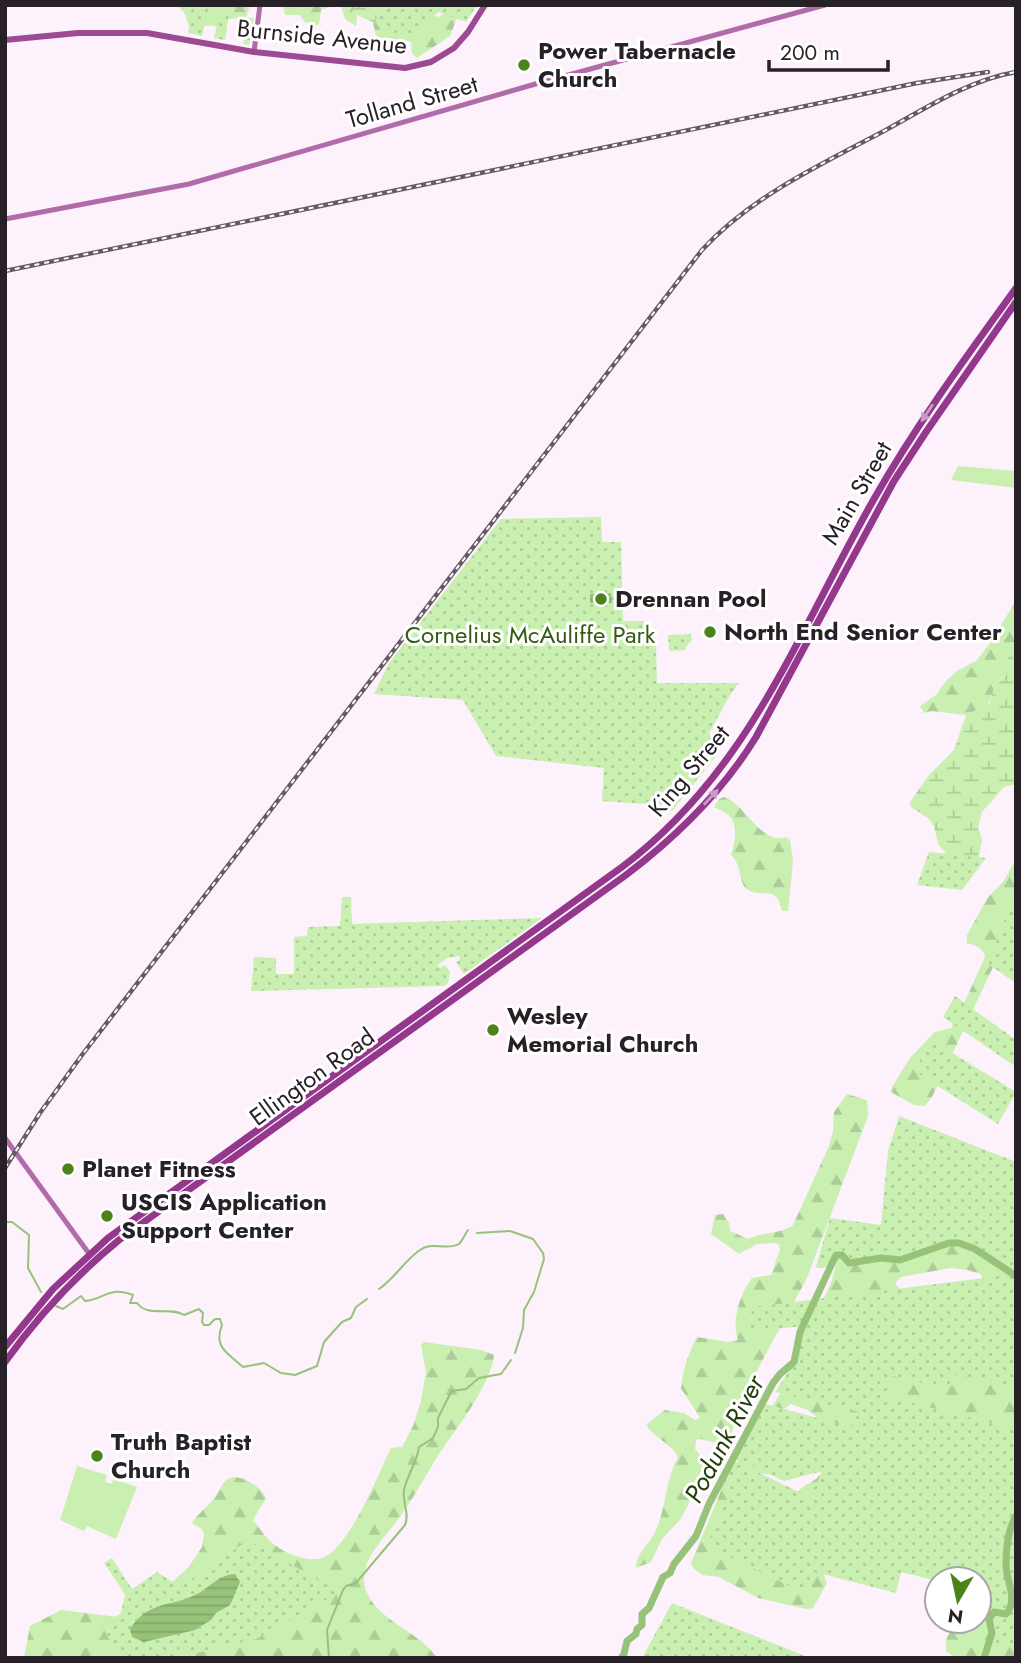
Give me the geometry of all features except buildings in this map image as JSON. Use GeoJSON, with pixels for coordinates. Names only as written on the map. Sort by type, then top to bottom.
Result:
{"type":"FeatureCollection","features":[{"type":"Feature","properties":{"kind":"highway","name":"Main Street"},"geometry":{"type":"LineString","coordinates":[[767,717],[883,482],[1016,288]]}},
{"type":"Feature","properties":{"kind":"highway","name":"Main Street"},"geometry":{"type":"LineString","coordinates":[[750,728],[850,553],[909,457],[1016,302]]}},
{"type":"Feature","properties":{"kind":"highway","name":"King Street"},"geometry":{"type":"LineString","coordinates":[[663,845],[729,776],[767,717]]}},
{"type":"Feature","properties":{"kind":"highway","name":"King Street"},"geometry":{"type":"LineString","coordinates":[[657,838],[704,790],[750,728]]}},
{"type":"Feature","properties":{"kind":"highway","name":"Ellington Road"},"geometry":{"type":"LineString","coordinates":[[5,1348],[46,1296],[92,1257],[419,1018],[657,838]]}},
{"type":"Feature","properties":{"kind":"highway","name":"Ellington Road"},"geometry":{"type":"LineString","coordinates":[[419,1018],[619,880],[663,845]]}},
{"type":"Feature","properties":{"kind":"highway","name":"Ellington Road"},"geometry":{"type":"LineString","coordinates":[[5,1362],[92,1257]]}},
{"type":"Feature","properties":{"kind":"main road"},"geometry":{"type":"LineString","coordinates":[[254,52],[260,5]]}},
{"type":"Feature","properties":{"kind":"main road","name":"Burnside Avenue"},"geometry":{"type":"LineString","coordinates":[[5,40],[78,33],[147,33],[254,52],[397,68],[431,62],[454,48],[485,5]]}},
{"type":"Feature","properties":{"kind":"main road","name":"Tolland Street"},"geometry":{"type":"LineString","coordinates":[[5,219],[189,184],[539,83],[825,5]]}},
{"type":"Feature","properties":{"kind":"main road"},"geometry":{"type":"LineString","coordinates":[[5,1138],[92,1257]]}},
{"type":"Feature","properties":{"kind":"green space"},"geometry":{"type":"Polygon","coordinates":[[[176,5],[250,5],[246,18],[227,19],[218,27],[189,26],[184,12],[176,5]]]}},
{"type":"Feature","properties":{"kind":"green space"},"geometry":{"type":"Polygon","coordinates":[[[192,5],[209,5],[202,36],[188,33],[192,5]]]}},
{"type":"Feature","properties":{"kind":"green space"},"geometry":{"type":"Polygon","coordinates":[[[283,5],[330,7],[321,10],[319,24],[315,26],[305,22],[300,15],[285,15],[283,5]]]}},
{"type":"Feature","properties":{"kind":"green space"},"geometry":{"type":"Polygon","coordinates":[[[341,5],[356,5],[352,13],[357,14],[356,26],[345,19],[341,5]]]}},
{"type":"Feature","properties":{"kind":"green space"},"geometry":{"type":"Polygon","coordinates":[[[356,5],[376,5],[375,23],[352,13],[356,5]]]}},
{"type":"Feature","properties":{"kind":"green space"},"geometry":{"type":"Polygon","coordinates":[[[376,5],[420,5],[438,17],[446,13],[459,13],[450,36],[417,58],[412,53],[411,42],[388,38],[384,45],[376,35],[373,23],[377,19],[374,11],[376,5]]]}},
{"type":"Feature","properties":{"kind":"green space"},"geometry":{"type":"Polygon","coordinates":[[[379,5],[477,5],[466,22],[438,12],[415,36],[387,33],[388,26],[377,25],[379,5]]]}},
{"type":"Feature","properties":{"kind":"green space"},"geometry":{"type":"Polygon","coordinates":[[[220,12],[229,13],[225,40],[214,38],[220,12]]]}},
{"type":"Feature","properties":{"kind":"green space"},"geometry":{"type":"Polygon","coordinates":[[[247,17],[254,18],[249,45],[243,44],[247,17]]]}},
{"type":"Feature","properties":{"kind":"green space"},"geometry":{"type":"Polygon","coordinates":[[[958,466],[1016,471],[1016,488],[951,480],[958,466]]]}},
{"type":"Feature","properties":{"kind":"green space","name":"Cornelius McAuliffe Park"},"geometry":{"type":"Polygon","coordinates":[[[601,517],[602,542],[621,542],[623,621],[644,621],[644,642],[656,642],[657,683],[739,683],[709,733],[717,755],[672,811],[645,804],[602,801],[604,768],[496,756],[463,700],[374,694],[389,663],[501,519],[601,517]]]}},
{"type":"Feature","properties":{"kind":"green space"},"geometry":{"type":"Polygon","coordinates":[[[1016,601],[1016,642],[1008,657],[1007,673],[999,680],[987,706],[966,715],[932,711],[924,713],[920,706],[936,695],[957,671],[976,661],[1016,601]]]}},
{"type":"Feature","properties":{"kind":"green space"},"geometry":{"type":"Polygon","coordinates":[[[691,634],[692,640],[686,650],[669,651],[668,635],[691,634]]]}},
{"type":"Feature","properties":{"kind":"green space"},"geometry":{"type":"Polygon","coordinates":[[[1016,642],[1016,784],[1004,787],[982,812],[978,827],[982,840],[978,862],[946,857],[938,844],[933,824],[911,807],[910,802],[929,775],[954,750],[966,715],[989,704],[995,685],[1007,673],[1008,657],[1016,642]]]}},
{"type":"Feature","properties":{"kind":"green space"},"geometry":{"type":"Polygon","coordinates":[[[724,797],[739,807],[761,830],[777,838],[786,837],[790,840],[793,861],[788,911],[782,911],[773,894],[748,890],[743,884],[735,859],[731,855],[735,838],[732,820],[714,807],[719,799],[724,797]]]}},
{"type":"Feature","properties":{"kind":"green space"},"geometry":{"type":"Polygon","coordinates":[[[929,852],[986,858],[962,890],[917,885],[929,852]]]}},
{"type":"Feature","properties":{"kind":"green space"},"geometry":{"type":"Polygon","coordinates":[[[1016,859],[1016,962],[994,965],[932,1097],[925,1106],[914,1105],[891,1092],[892,1087],[910,1058],[935,1032],[951,1028],[961,1010],[985,957],[981,949],[967,943],[967,935],[988,897],[1003,882],[1016,859]]]}},
{"type":"Feature","properties":{"kind":"green space"},"geometry":{"type":"Polygon","coordinates":[[[1016,891],[1016,983],[988,964],[1016,891]]]}},
{"type":"Feature","properties":{"kind":"green space"},"geometry":{"type":"Polygon","coordinates":[[[342,897],[351,897],[352,924],[542,918],[464,974],[456,962],[460,960],[459,956],[447,958],[438,965],[440,968],[445,965],[450,972],[448,983],[444,986],[251,991],[254,957],[276,958],[276,974],[294,974],[294,937],[307,936],[308,927],[340,926],[342,897]]]}},
{"type":"Feature","properties":{"kind":"green space"},"geometry":{"type":"Polygon","coordinates":[[[955,996],[1016,1040],[1016,1067],[943,1017],[955,996]]]}},
{"type":"Feature","properties":{"kind":"green space"},"geometry":{"type":"Polygon","coordinates":[[[931,1040],[1016,1092],[998,1124],[914,1071],[931,1040]]]}},
{"type":"Feature","properties":{"kind":"green space"},"geometry":{"type":"Polygon","coordinates":[[[847,1094],[867,1100],[868,1116],[807,1278],[742,1398],[732,1432],[720,1444],[696,1440],[695,1449],[707,1463],[700,1473],[688,1505],[680,1520],[662,1539],[651,1562],[636,1568],[638,1558],[660,1521],[678,1457],[647,1424],[665,1410],[684,1413],[695,1420],[700,1418],[681,1389],[694,1343],[697,1337],[728,1342],[738,1340],[736,1316],[744,1292],[752,1278],[771,1275],[780,1250],[779,1244],[776,1243],[757,1244],[739,1254],[711,1234],[715,1215],[723,1214],[729,1223],[730,1231],[748,1239],[793,1225],[829,1146],[834,1112],[847,1094]]]}},
{"type":"Feature","properties":{"kind":"green space"},"geometry":{"type":"Polygon","coordinates":[[[899,1116],[1016,1162],[1016,1386],[952,1374],[948,1389],[893,1376],[885,1396],[1016,1429],[1016,1647],[992,1643],[996,1621],[993,1620],[993,1565],[923,1565],[923,1578],[901,1572],[896,1593],[815,1572],[804,1593],[707,1546],[730,1492],[718,1491],[734,1461],[816,1500],[824,1500],[811,1494],[823,1471],[784,1481],[735,1460],[766,1404],[850,1427],[859,1412],[775,1392],[796,1360],[804,1326],[743,1332],[754,1307],[992,1277],[997,1261],[972,1245],[955,1241],[920,1250],[906,1258],[881,1256],[850,1262],[838,1256],[826,1267],[816,1267],[830,1218],[881,1225],[888,1151],[899,1116]]]}},
{"type":"Feature","properties":{"kind":"green space"},"geometry":{"type":"Polygon","coordinates":[[[999,1237],[996,1296],[980,1274],[968,1270],[950,1268],[901,1277],[895,1283],[900,1290],[1016,1360],[1016,1658],[955,1658],[946,1651],[948,1635],[993,1635],[993,1565],[975,1565],[973,1560],[823,1573],[827,1583],[813,1608],[807,1609],[758,1598],[719,1577],[702,1575],[693,1568],[691,1563],[723,1486],[784,1387],[831,1283],[842,1243],[999,1237]],[[791,1404],[777,1414],[777,1476],[759,1473],[797,1494],[819,1476],[823,1465],[820,1420],[808,1410],[791,1404]]]}},
{"type":"Feature","properties":{"kind":"green space"},"geometry":{"type":"Polygon","coordinates":[[[424,1342],[481,1350],[494,1355],[493,1362],[483,1387],[469,1410],[370,1557],[364,1580],[367,1593],[381,1612],[420,1641],[437,1658],[24,1658],[30,1626],[61,1610],[118,1617],[164,1589],[188,1568],[202,1547],[202,1529],[192,1523],[222,1485],[233,1477],[244,1479],[264,1494],[266,1498],[253,1520],[276,1546],[295,1556],[309,1559],[322,1558],[332,1551],[353,1526],[391,1448],[402,1447],[413,1426],[426,1372],[421,1345],[424,1342]]]}},
{"type":"Feature","properties":{"kind":"green space"},"geometry":{"type":"Polygon","coordinates":[[[77,1466],[107,1475],[105,1482],[112,1484],[113,1479],[137,1487],[116,1539],[87,1526],[84,1531],[60,1520],[77,1466]]]}},
{"type":"Feature","properties":{"kind":"green space"},"geometry":{"type":"Polygon","coordinates":[[[248,1540],[340,1592],[256,1639],[189,1655],[181,1647],[172,1658],[119,1658],[102,1626],[121,1613],[125,1594],[104,1563],[112,1558],[132,1589],[157,1572],[180,1587],[248,1540]]]}},
{"type":"Feature","properties":{"kind":"green space"},"geometry":{"type":"Polygon","coordinates":[[[672,1603],[810,1658],[642,1658],[672,1603]]]}},
{"type":"Feature","properties":{"kind":"shaded area"},"geometry":{"type":"Polygon","coordinates":[[[611,593],[612,603],[590,603],[590,594],[611,593]]]}},
{"type":"Feature","properties":{"kind":"shaded area"},"geometry":{"type":"Polygon","coordinates":[[[235,1574],[240,1582],[230,1605],[195,1630],[144,1642],[132,1637],[130,1629],[153,1608],[187,1598],[219,1579],[235,1574]]]}},
{"type":"Feature","properties":{"kind":"waterway"},"geometry":{"type":"LineString","coordinates":[[5,1222],[12,1222],[29,1235],[28,1268],[41,1292]]}},
{"type":"Feature","properties":{"kind":"waterway"},"geometry":{"type":"LineString","coordinates":[[379,1289],[424,1247],[454,1246],[459,1244],[468,1230]]}},
{"type":"Feature","properties":{"kind":"waterway"},"geometry":{"type":"LineString","coordinates":[[477,1233],[510,1231],[533,1239],[543,1253],[544,1259],[534,1292],[524,1310],[523,1328],[515,1353]]}},
{"type":"Feature","properties":{"kind":"waterway","name":"Podunk River"},"geometry":{"type":"LineString","coordinates":[[621,1658],[627,1641],[642,1625],[642,1614],[649,1608],[663,1577],[670,1573],[696,1536],[709,1504],[773,1383],[794,1362],[800,1332],[836,1255],[842,1255],[849,1263],[881,1258],[900,1260],[949,1243],[959,1243],[975,1249],[1016,1276]]}},
{"type":"Feature","properties":{"kind":"waterway"},"geometry":{"type":"LineString","coordinates":[[56,1306],[63,1309],[81,1296],[85,1301],[117,1292],[133,1295],[130,1303],[137,1303],[147,1310],[172,1311],[184,1315],[199,1309],[203,1313],[204,1325],[220,1319],[221,1345],[227,1354],[243,1367],[264,1363],[281,1373],[295,1375],[317,1366],[324,1342],[342,1322],[351,1318],[356,1307],[367,1299]]}},
{"type":"Feature","properties":{"kind":"waterway"},"geometry":{"type":"LineString","coordinates":[[329,1658],[327,1630],[343,1590],[356,1583],[405,1525],[405,1485],[419,1447],[433,1438],[438,1427],[438,1418],[450,1394],[452,1391],[466,1389],[479,1378],[501,1374],[511,1360]]}},
{"type":"Feature","properties":{"kind":"waterway","name":"Podunk River"},"geometry":{"type":"LineString","coordinates":[[984,1658],[992,1633],[989,1619],[994,1612],[1006,1614],[1010,1608],[1012,1596],[1006,1559],[1009,1533],[1016,1516]]}},
{"type":"Feature","properties":{"kind":"railway"},"geometry":{"type":"LineString","coordinates":[[5,271],[917,83],[988,72]]}},
{"type":"Feature","properties":{"kind":"railway"},"geometry":{"type":"LineString","coordinates":[[5,1168],[82,1055],[702,250],[743,213],[811,169],[948,96],[981,81],[1016,72]]}},
{"type":"Feature","properties":{"kind":"place","name":"Power Tabernacle Church"},"geometry":{"type":"Point","coordinates":[524,65]}},
{"type":"Feature","properties":{"kind":"place","name":"Drennan Pool"},"geometry":{"type":"Point","coordinates":[601,599]}},
{"type":"Feature","properties":{"kind":"place","name":"North End Senior Center"},"geometry":{"type":"Point","coordinates":[710,632]}},
{"type":"Feature","properties":{"kind":"place","name":"Wesley Memorial Church"},"geometry":{"type":"Point","coordinates":[493,1030]}},
{"type":"Feature","properties":{"kind":"place","name":"Planet Fitness"},"geometry":{"type":"Point","coordinates":[68,1169]}},
{"type":"Feature","properties":{"kind":"place","name":"USCIS Application Support Center"},"geometry":{"type":"Point","coordinates":[107,1216]}},
{"type":"Feature","properties":{"kind":"place","name":"Truth Baptist Church"},"geometry":{"type":"Point","coordinates":[97,1456]}}]}
